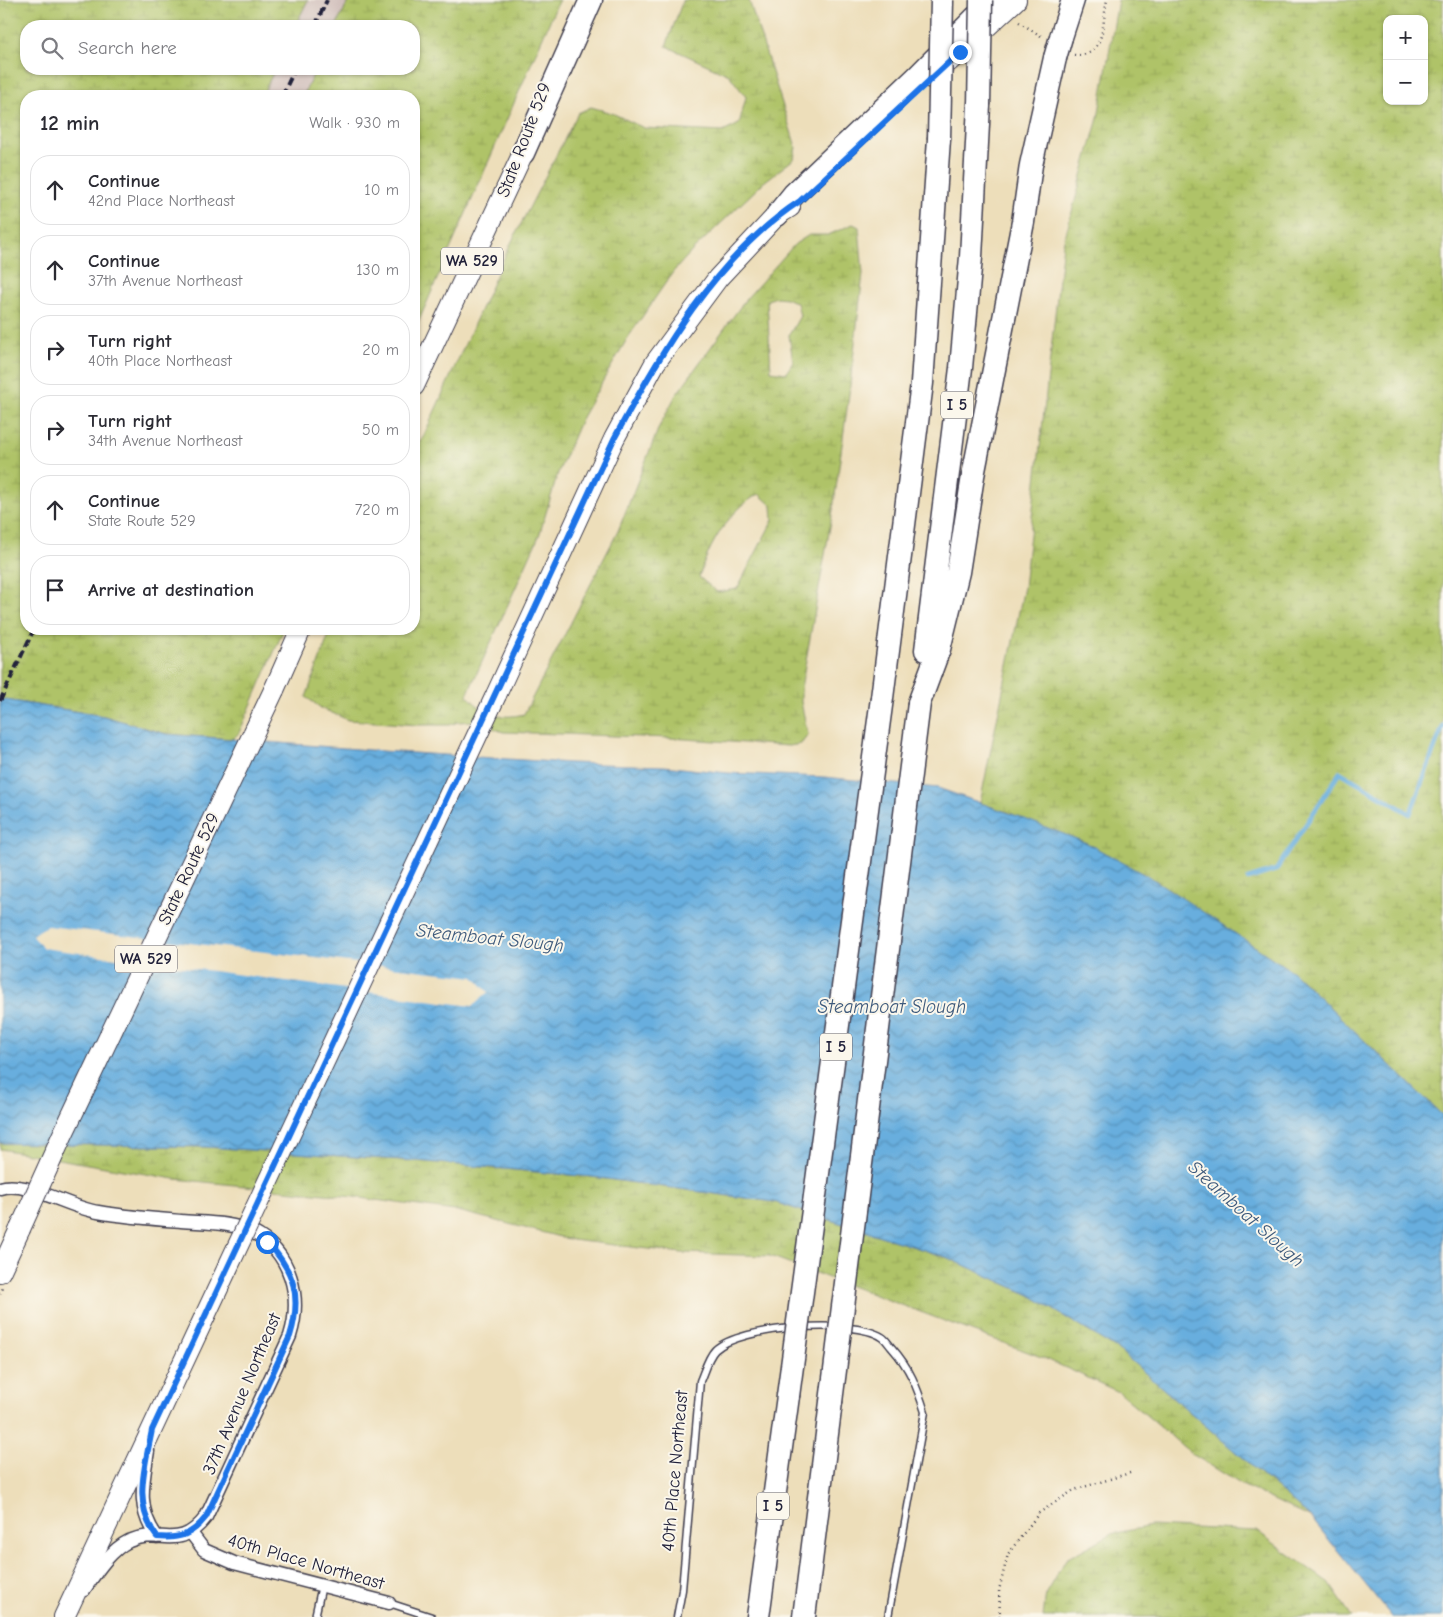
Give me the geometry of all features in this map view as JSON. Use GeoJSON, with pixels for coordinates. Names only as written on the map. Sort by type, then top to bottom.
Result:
{"type":"FeatureCollection","features":[{"type":"Feature","properties":{"kind":"highway"},"geometry":{"type":"LineString","coordinates":[[523,153],[591,0]]}},
{"type":"Feature","properties":{"kind":"highway","name":"I 5"},"geometry":{"type":"LineString","coordinates":[[758,1617],[882,698],[922,382],[939,139],[942,0]]}},
{"type":"Feature","properties":{"kind":"highway","name":"I 5"},"geometry":{"type":"LineString","coordinates":[[804,1617],[961,368],[971,256],[979,105],[981,0]]}},
{"type":"Feature","properties":{"kind":"highway"},"geometry":{"type":"LineString","coordinates":[[777,215],[794,194],[993,0]]}},
{"type":"Feature","properties":{"kind":"highway"},"geometry":{"type":"LineString","coordinates":[[919,703],[938,649],[958,572],[973,476],[1023,222],[1031,165],[1055,58],[1073,0]]}},
{"type":"Feature","properties":{"kind":"main road","name":"State Route 529"},"geometry":{"type":"LineString","coordinates":[[420,373],[523,153],[543,92],[579,0]]}},
{"type":"Feature","properties":{"kind":"main road"},"geometry":{"type":"LineString","coordinates":[[64,1617],[614,439],[655,364],[718,278],[777,215],[800,201],[1016,0]]}},
{"type":"Feature","properties":{"kind":"main road","name":"State Route 529"},"geometry":{"type":"LineString","coordinates":[[0,1272],[62,1136],[299,635]]}},
{"type":"Feature","properties":{"kind":"street","name":"37th Avenue Northeast"},"geometry":{"type":"LineString","coordinates":[[2,1187],[19,1187],[97,1212],[216,1224],[252,1232],[267,1242],[284,1262],[294,1286],[296,1303],[296,1318],[290,1336],[206,1517],[191,1533]]}},
{"type":"Feature","properties":{"kind":"street"},"geometry":{"type":"LineString","coordinates":[[152,1430],[141,1496],[145,1516],[157,1537]]}},
{"type":"Feature","properties":{"kind":"street"},"geometry":{"type":"LineString","coordinates":[[64,1617],[114,1552],[126,1542],[139,1538],[182,1537],[191,1533]]}},
{"type":"Feature","properties":{"kind":"street","name":"40th Place Northeast"},"geometry":{"type":"LineString","coordinates":[[191,1533],[204,1550],[234,1563],[322,1584],[389,1603]]}},
{"type":"Feature","properties":{"kind":"lane","name":"40th Place Northeast"},"geometry":{"type":"LineString","coordinates":[[677,1617],[682,1590],[700,1381],[715,1350],[744,1335],[774,1328],[854,1328],[882,1337],[907,1364],[916,1382],[925,1412],[888,1617]]}},
{"type":"Feature","properties":{"kind":"lane"},"geometry":{"type":"LineString","coordinates":[[314,1617],[322,1584]]}},
{"type":"Feature","properties":{"kind":"lane","name":"40th Place Northeast"},"geometry":{"type":"LineString","coordinates":[[389,1603],[432,1617]]}},
{"type":"Feature","properties":{"kind":"path"},"geometry":{"type":"LineString","coordinates":[[1000,1617],[999,1590],[1008,1554],[1039,1513],[1074,1490],[1133,1472]]}},
{"type":"Feature","properties":{"kind":"shaded area"},"geometry":{"type":"Polygon","coordinates":[[[308,0],[349,0],[339,20],[298,20],[308,0]]]}},
{"type":"Feature","properties":{"kind":"shaded area"},"geometry":{"type":"Polygon","coordinates":[[[272,75],[313,75],[306,90],[265,90],[272,75]]]}},
{"type":"Feature","properties":{"kind":"green space"},"geometry":{"type":"Polygon","coordinates":[[[0,0],[308,0],[298,20],[20,20],[20,75],[272,75],[265,90],[20,90],[20,635],[281,635],[239,733],[233,739],[166,734],[104,716],[0,699],[0,0]]]}},
{"type":"Feature","properties":{"kind":"green space"},"geometry":{"type":"Polygon","coordinates":[[[349,0],[559,0],[420,318],[420,90],[306,90],[313,75],[420,75],[420,20],[339,20],[349,0]]]}},
{"type":"Feature","properties":{"kind":"green space"},"geometry":{"type":"Polygon","coordinates":[[[683,0],[749,0],[796,147],[794,159],[764,182],[693,250],[673,272],[627,339],[581,419],[558,473],[539,536],[467,695],[473,702],[493,714],[515,716],[524,714],[618,531],[659,427],[676,395],[746,299],[795,244],[809,235],[828,235],[853,224],[859,227],[863,274],[833,510],[801,688],[801,702],[808,735],[801,744],[789,746],[670,738],[503,732],[475,721],[458,722],[450,725],[417,725],[348,720],[321,708],[306,697],[329,635],[420,635],[420,444],[508,249],[578,113],[591,107],[612,113],[644,128],[723,132],[739,124],[746,97],[729,75],[666,46],[683,0]],[[777,297],[767,300],[771,371],[786,373],[793,362],[789,335],[800,316],[797,303],[786,298],[777,297]],[[759,494],[738,509],[714,541],[699,577],[717,592],[737,589],[773,520],[772,506],[759,494]]]}},
{"type":"Feature","properties":{"kind":"green space"},"geometry":{"type":"Polygon","coordinates":[[[1118,0],[1443,0],[1443,1116],[1293,972],[1012,814],[980,803],[1024,587],[1063,244],[1098,118],[1118,0]]]}},
{"type":"Feature","properties":{"kind":"green space"},"geometry":{"type":"Polygon","coordinates":[[[0,1143],[205,1147],[416,1161],[592,1177],[774,1202],[946,1257],[1030,1295],[1120,1351],[1311,1518],[1242,1485],[1192,1454],[1119,1392],[1044,1358],[770,1256],[682,1253],[572,1240],[462,1212],[354,1197],[175,1179],[0,1149],[0,1143]]]}},
{"type":"Feature","properties":{"kind":"green space"},"geometry":{"type":"Polygon","coordinates":[[[1151,1526],[1257,1531],[1329,1583],[1352,1617],[1043,1617],[1046,1593],[1066,1559],[1111,1534],[1151,1526]]]}},
{"type":"Feature","properties":{"kind":"water","name":"Steamboat Slough"},"geometry":{"type":"Polygon","coordinates":[[[0,699],[104,716],[166,734],[382,751],[571,763],[664,766],[728,773],[824,777],[938,788],[1087,843],[1158,882],[1293,972],[1443,1116],[1443,1617],[1392,1617],[1311,1518],[1120,1351],[1030,1295],[946,1257],[774,1202],[592,1177],[416,1161],[205,1147],[0,1143],[0,699]]]}},
{"type":"Feature","properties":{"kind":"pier"},"geometry":{"type":"Polygon","coordinates":[[[47,926],[474,977],[488,992],[472,1006],[43,948],[32,935],[47,926]]]}},
{"type":"Feature","properties":{"kind":"waterway"},"geometry":{"type":"LineString","coordinates":[[1248,879],[1276,870],[1340,772],[1410,814],[1443,726]]}},
{"type":"Feature","properties":{"kind":"railway"},"geometry":{"type":"LineString","coordinates":[[318,20],[327,0]]}},
{"type":"Feature","properties":{"kind":"railway"},"geometry":{"type":"LineString","coordinates":[[285,90],[292,75]]}},
{"type":"Feature","properties":{"kind":"railway"},"geometry":{"type":"LineString","coordinates":[[0,701],[31,635]]}},
{"type":"Feature","properties":{"kind":"route"},"geometry":{"type":"LineString","coordinates":[[267,1242],[284,1262],[294,1286],[296,1318],[290,1336],[206,1517],[198,1528],[182,1537],[157,1537],[145,1516],[141,1496],[152,1430],[572,533],[614,439],[634,401],[655,364],[688,316],[746,247],[777,215],[800,201],[960,52]]}}]}
